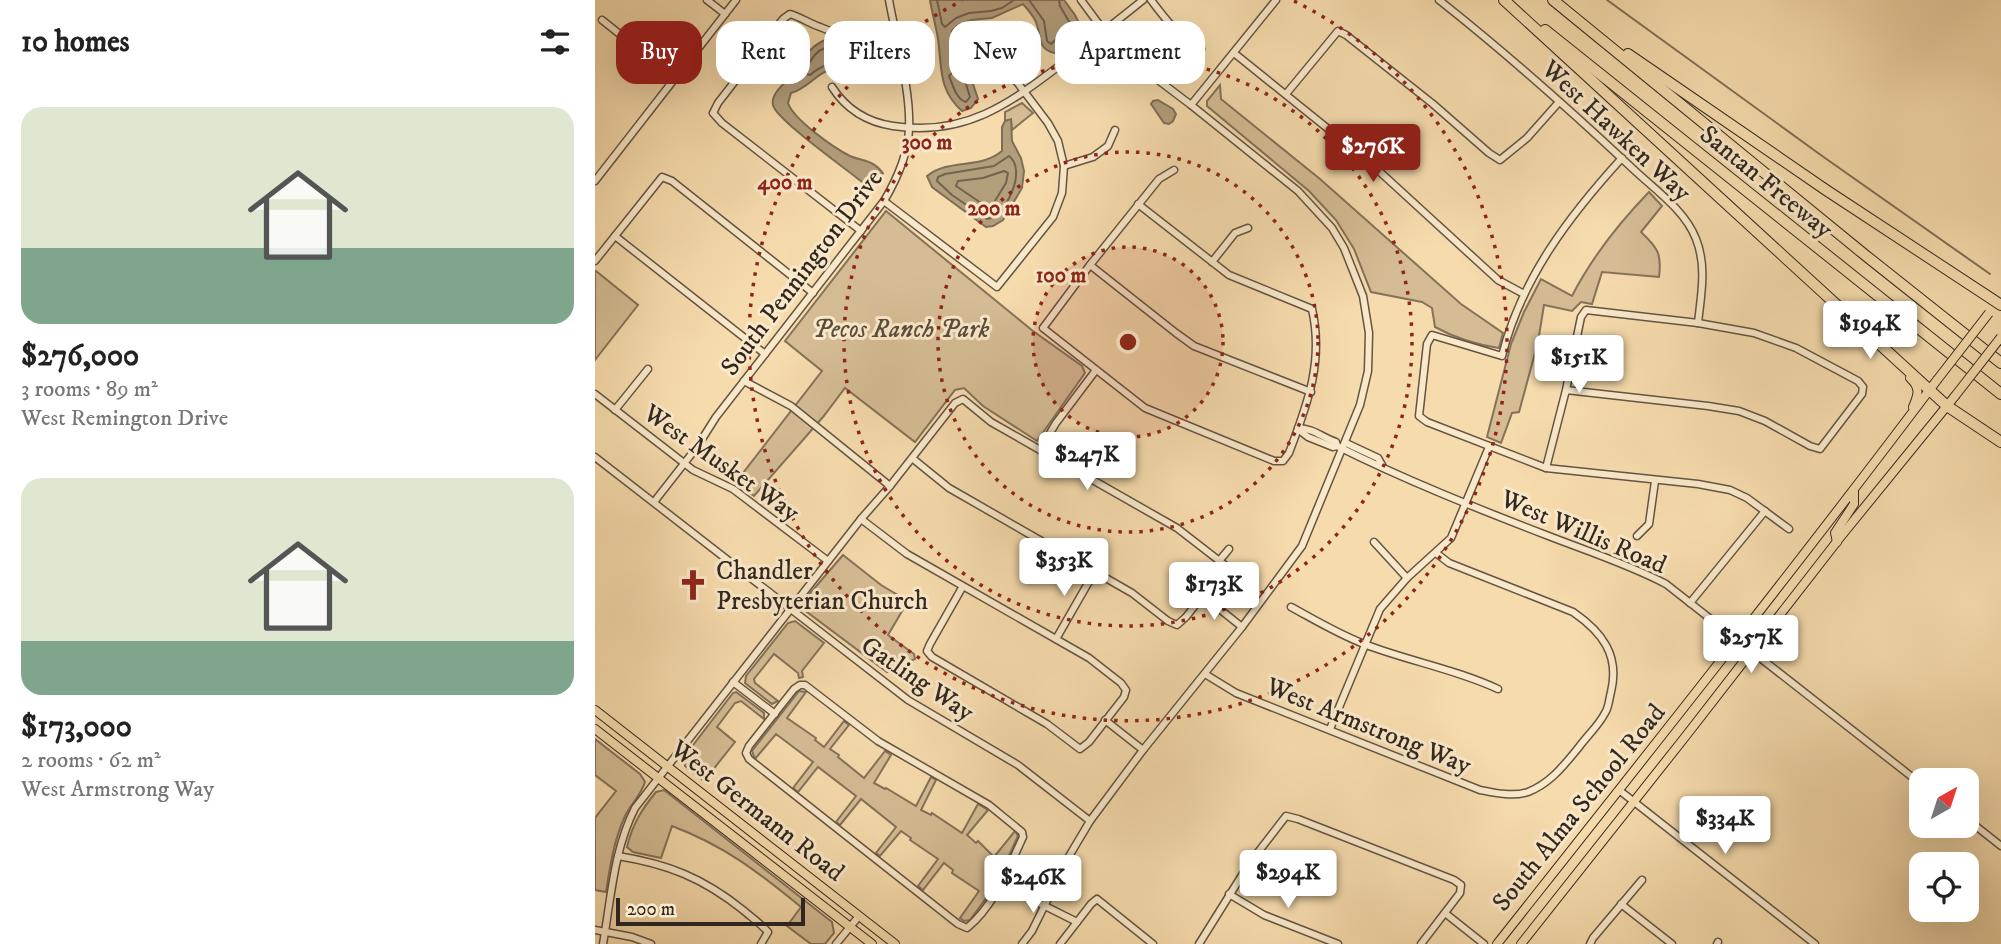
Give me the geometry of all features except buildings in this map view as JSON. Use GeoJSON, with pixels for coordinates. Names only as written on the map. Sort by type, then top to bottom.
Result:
{"type":"FeatureCollection","features":[{"type":"Feature","properties":{"kind":"highway"},"geometry":{"type":"LineString","coordinates":[[1506,0],[1929,390],[1947,406],[2001,442]]}},
{"type":"Feature","properties":{"kind":"highway","name":"Santan Freeway"},"geometry":{"type":"LineString","coordinates":[[1506,0],[2001,394]]}},
{"type":"Feature","properties":{"kind":"highway"},"geometry":{"type":"LineString","coordinates":[[1556,3],[1826,190],[2000,301]]}},
{"type":"Feature","properties":{"kind":"highway","name":"Santan Freeway"},"geometry":{"type":"LineString","coordinates":[[1556,3],[2001,363]]}},
{"type":"Feature","properties":{"kind":"main road","name":"South Alma School Road"},"geometry":{"type":"LineString","coordinates":[[1496,944],[1739,640],[2000,301]]}},
{"type":"Feature","properties":{"kind":"main road"},"geometry":{"type":"LineString","coordinates":[[1833,303],[1845,318],[1916,384],[1917,398],[1908,419]]}},
{"type":"Feature","properties":{"kind":"main road","name":"South Alma School Road"},"geometry":{"type":"LineString","coordinates":[[1521,944],[2001,337]]}},
{"type":"Feature","properties":{"kind":"main road"},"geometry":{"type":"LineString","coordinates":[[1837,542],[1835,533],[1854,504],[1854,491]]}},
{"type":"Feature","properties":{"kind":"main road","name":"West Germann Road"},"geometry":{"type":"LineString","coordinates":[[595,710],[895,944]]}},
{"type":"Feature","properties":{"kind":"main road","name":"West Germann Road"},"geometry":{"type":"LineString","coordinates":[[595,729],[872,944]]}},
{"type":"Feature","properties":{"kind":"street"},"geometry":{"type":"LineString","coordinates":[[707,0],[725,14]]}},
{"type":"Feature","properties":{"kind":"street"},"geometry":{"type":"LineString","coordinates":[[702,43],[736,0]]}},
{"type":"Feature","properties":{"kind":"street","name":"South Pennington Drive"},"geometry":{"type":"LineString","coordinates":[[889,0],[892,21]]}},
{"type":"Feature","properties":{"kind":"street"},"geometry":{"type":"LineString","coordinates":[[1081,0],[1097,21]]}},
{"type":"Feature","properties":{"kind":"street"},"geometry":{"type":"LineString","coordinates":[[1117,21],[1143,0]]}},
{"type":"Feature","properties":{"kind":"street"},"geometry":{"type":"LineString","coordinates":[[1151,0],[1167,21]]}},
{"type":"Feature","properties":{"kind":"street"},"geometry":{"type":"LineString","coordinates":[[1191,105],[1276,0]]}},
{"type":"Feature","properties":{"kind":"street","name":"West Hawken Way"},"geometry":{"type":"LineString","coordinates":[[1439,0],[1485,36],[1622,158],[1684,218],[1696,238],[1702,259],[1703,278],[1698,323]]}},
{"type":"Feature","properties":{"kind":"street"},"geometry":{"type":"LineString","coordinates":[[824,29],[789,14],[718,103],[713,113],[722,123],[861,231]]}},
{"type":"Feature","properties":{"kind":"street"},"geometry":{"type":"LineString","coordinates":[[602,20],[616,31]]}},
{"type":"Feature","properties":{"kind":"street"},"geometry":{"type":"LineString","coordinates":[[1286,94],[1338,31],[1500,160],[1527,138],[1559,102]]}},
{"type":"Feature","properties":{"kind":"street"},"geometry":{"type":"LineString","coordinates":[[1234,53],[1368,161],[1498,280],[1524,294]]}},
{"type":"Feature","properties":{"kind":"street"},"geometry":{"type":"LineString","coordinates":[[832,87],[840,100],[859,114],[881,124],[909,128],[945,127],[969,121],[997,109],[1055,69]]}},
{"type":"Feature","properties":{"kind":"street"},"geometry":{"type":"LineString","coordinates":[[596,176],[670,84]]}},
{"type":"Feature","properties":{"kind":"street","name":"South Pennington Drive"},"geometry":{"type":"LineString","coordinates":[[654,502],[884,201],[896,181],[909,128],[905,84]]}},
{"type":"Feature","properties":{"kind":"street"},"geometry":{"type":"LineString","coordinates":[[884,201],[997,287],[1053,217],[1062,193],[1064,166],[1059,141],[1019,84]]}},
{"type":"Feature","properties":{"kind":"street"},"geometry":{"type":"LineString","coordinates":[[1022,944],[1046,906],[1068,858],[1090,821],[1302,546],[1360,405],[1368,371],[1369,333],[1360,289],[1344,248],[1332,228],[1298,191],[1163,84]]}},
{"type":"Feature","properties":{"kind":"street"},"geometry":{"type":"LineString","coordinates":[[1064,166],[1093,157],[1108,146],[1115,130]]}},
{"type":"Feature","properties":{"kind":"street"},"geometry":{"type":"LineString","coordinates":[[1622,158],[1549,247],[1524,294],[1502,356],[1432,335],[1427,344],[1419,416],[1427,422],[1546,468],[1698,484],[1730,490],[1747,498],[1789,530]]}},
{"type":"Feature","properties":{"kind":"street"},"geometry":{"type":"LineString","coordinates":[[1138,204],[1229,275],[1312,309],[1316,355],[1311,392],[1289,453],[1283,461],[1274,461],[1145,408],[1043,328],[1138,204],[1159,179],[1174,170]]}},
{"type":"Feature","properties":{"kind":"street"},"geometry":{"type":"LineString","coordinates":[[595,261],[662,177],[672,181],[813,293]]}},
{"type":"Feature","properties":{"kind":"street"},"geometry":{"type":"LineString","coordinates":[[1212,262],[1235,233],[1248,228]]}},
{"type":"Feature","properties":{"kind":"street"},"geometry":{"type":"LineString","coordinates":[[615,236],[765,354]]}},
{"type":"Feature","properties":{"kind":"street"},"geometry":{"type":"LineString","coordinates":[[1090,265],[1194,346],[1311,392]]}},
{"type":"Feature","properties":{"kind":"street"},"geometry":{"type":"LineString","coordinates":[[1546,468],[1581,317],[1586,310],[1698,323],[1754,333],[1795,348],[1858,381],[1863,387],[1862,394],[1820,449],[1739,411],[1566,390]]}},
{"type":"Feature","properties":{"kind":"street"},"geometry":{"type":"LineString","coordinates":[[615,410],[648,369]]}},
{"type":"Feature","properties":{"kind":"street"},"geometry":{"type":"LineString","coordinates":[[1040,450],[1056,423],[1097,370]]}},
{"type":"Feature","properties":{"kind":"street"},"geometry":{"type":"LineString","coordinates":[[744,381],[790,406],[890,486]]}},
{"type":"Feature","properties":{"kind":"street","name":"West Musket Way"},"geometry":{"type":"LineString","coordinates":[[595,394],[693,470],[733,489],[828,561]]}},
{"type":"Feature","properties":{"kind":"street"},"geometry":{"type":"LineString","coordinates":[[603,944],[618,856],[632,815],[667,766],[955,403],[963,399],[991,422],[1177,528],[1226,566],[1177,625],[1132,593],[949,488],[912,458]]}},
{"type":"Feature","properties":{"kind":"street","name":"West Willis Road"},"geometry":{"type":"LineString","coordinates":[[1298,428],[1308,437],[1333,447],[1342,446],[1378,457],[1383,467],[1633,568],[1666,584],[1909,775]]}},
{"type":"Feature","properties":{"kind":"street"},"geometry":{"type":"LineString","coordinates":[[1329,729],[1380,609],[1406,578],[1451,538],[1489,447]]}},
{"type":"Feature","properties":{"kind":"street","name":"Gatling Way"},"geometry":{"type":"LineString","coordinates":[[595,457],[908,700],[1018,765],[1090,821]]}},
{"type":"Feature","properties":{"kind":"street"},"geometry":{"type":"LineString","coordinates":[[1637,536],[1649,524],[1655,481]]}},
{"type":"Feature","properties":{"kind":"street"},"geometry":{"type":"LineString","coordinates":[[1691,603],[1765,511]]}},
{"type":"Feature","properties":{"kind":"street"},"geometry":{"type":"LineString","coordinates":[[861,519],[907,554],[1056,639],[1089,658],[1121,683],[1126,690],[1124,697],[1080,749],[1047,724],[932,657],[927,651],[963,586]]}},
{"type":"Feature","properties":{"kind":"street"},"geometry":{"type":"LineString","coordinates":[[1374,542],[1406,578]]}},
{"type":"Feature","properties":{"kind":"street"},"geometry":{"type":"LineString","coordinates":[[1219,561],[1229,549]]}},
{"type":"Feature","properties":{"kind":"street"},"geometry":{"type":"LineString","coordinates":[[1436,553],[1449,563],[1573,612],[1591,624],[1605,642],[1613,663],[1623,661]]}},
{"type":"Feature","properties":{"kind":"street"},"geometry":{"type":"LineString","coordinates":[[1056,639],[1095,571]]}},
{"type":"Feature","properties":{"kind":"street"},"geometry":{"type":"LineString","coordinates":[[1202,596],[1242,627]]}},
{"type":"Feature","properties":{"kind":"street"},"geometry":{"type":"LineString","coordinates":[[1291,607],[1364,644],[1455,672],[1498,690]]}},
{"type":"Feature","properties":{"kind":"street","name":"West Armstrong Way"},"geometry":{"type":"LineString","coordinates":[[1205,674],[1236,693],[1480,790],[1504,794],[1525,793],[1557,774],[1606,712],[1614,680],[1613,663]]}},
{"type":"Feature","properties":{"kind":"street"},"geometry":{"type":"LineString","coordinates":[[733,682],[775,714]]}},
{"type":"Feature","properties":{"kind":"street"},"geometry":{"type":"LineString","coordinates":[[806,685],[889,748],[989,805],[1022,832],[1023,837],[1001,884],[974,922],[967,928],[958,923],[749,759],[746,753],[775,714],[794,689],[806,685]]}},
{"type":"Feature","properties":{"kind":"street"},"geometry":{"type":"LineString","coordinates":[[1104,720],[1143,750]]}},
{"type":"Feature","properties":{"kind":"street"},"geometry":{"type":"LineString","coordinates":[[1619,790],[1815,944]]}},
{"type":"Feature","properties":{"kind":"street"},"geometry":{"type":"LineString","coordinates":[[1199,944],[1249,864],[1286,816],[1461,885],[1460,893],[1422,944]]}},
{"type":"Feature","properties":{"kind":"street"},"geometry":{"type":"LineString","coordinates":[[1979,829],[2001,846]]}},
{"type":"Feature","properties":{"kind":"street"},"geometry":{"type":"LineString","coordinates":[[618,856],[646,860],[680,871],[721,892],[768,932],[761,944]]}},
{"type":"Feature","properties":{"kind":"street"},"geometry":{"type":"LineString","coordinates":[[1583,944],[1592,941],[1642,880]]}},
{"type":"Feature","properties":{"kind":"street"},"geometry":{"type":"LineString","coordinates":[[1001,884],[1077,922]]}},
{"type":"Feature","properties":{"kind":"street"},"geometry":{"type":"LineString","coordinates":[[1229,894],[1264,915],[1338,944]]}},
{"type":"Feature","properties":{"kind":"street"},"geometry":{"type":"LineString","coordinates":[[1060,944],[1097,899],[1153,944]]}},
{"type":"Feature","properties":{"kind":"street"},"geometry":{"type":"LineString","coordinates":[[1621,904],[1669,943]]}},
{"type":"Feature","properties":{"kind":"street"},"geometry":{"type":"LineString","coordinates":[[1444,913],[1484,944]]}},
{"type":"Feature","properties":{"kind":"street"},"geometry":{"type":"LineString","coordinates":[[836,944],[859,916]]}},
{"type":"Feature","properties":{"kind":"street"},"geometry":{"type":"LineString","coordinates":[[595,930],[632,937],[651,944]]}},
{"type":"Feature","properties":{"kind":"green space"},"geometry":{"type":"Polygon","coordinates":[[[1220,85],[1221,99],[1320,179],[1461,304],[1503,333],[1499,348],[1466,340],[1435,327],[1432,308],[1422,302],[1371,292],[1354,249],[1336,220],[1309,191],[1207,106],[1207,101],[1220,85]]]}},
{"type":"Feature","properties":{"kind":"green space"},"geometry":{"type":"Polygon","coordinates":[[[1022,103],[1033,113],[1012,130],[1011,120],[1005,121],[1005,112],[1022,103]]]}},
{"type":"Feature","properties":{"kind":"green space"},"geometry":{"type":"Polygon","coordinates":[[[1649,192],[1662,206],[1641,232],[1657,252],[1660,263],[1659,277],[1602,272],[1592,304],[1581,302],[1572,311],[1544,305],[1538,342],[1519,412],[1512,413],[1501,443],[1487,437],[1511,344],[1541,279],[1572,296],[1606,241],[1649,192]]]}},
{"type":"Feature","properties":{"kind":"green space","name":"Pecos Ranch Park"},"geometry":{"type":"Polygon","coordinates":[[[886,211],[1033,331],[1082,366],[1085,373],[1037,441],[983,406],[964,388],[955,390],[915,442],[845,388],[754,496],[736,482],[822,371],[785,341],[886,211]]]}},
{"type":"Feature","properties":{"kind":"green space"},"geometry":{"type":"Polygon","coordinates":[[[596,271],[638,305],[595,360],[595,273],[596,271]]]}},
{"type":"Feature","properties":{"kind":"green space"},"geometry":{"type":"Polygon","coordinates":[[[843,555],[881,585],[908,601],[888,635],[914,654],[915,659],[887,672],[799,606],[843,555]]]}},
{"type":"Feature","properties":{"kind":"green space"},"geometry":{"type":"Polygon","coordinates":[[[795,621],[824,643],[802,671],[803,677],[799,678],[798,673],[774,654],[754,679],[755,683],[778,701],[772,704],[745,683],[746,676],[788,623],[795,621]]]}},
{"type":"Feature","properties":{"kind":"green space"},"geometry":{"type":"Polygon","coordinates":[[[799,691],[806,692],[787,718],[816,738],[824,747],[844,721],[849,725],[830,749],[864,778],[885,751],[891,755],[874,783],[916,806],[931,777],[936,780],[921,810],[931,815],[932,813],[962,833],[978,804],[988,810],[967,835],[976,843],[978,841],[994,857],[1015,831],[1018,836],[995,886],[970,920],[964,921],[960,918],[979,891],[952,873],[953,870],[944,863],[923,890],[918,886],[938,859],[901,831],[880,856],[876,853],[896,827],[861,799],[840,825],[836,822],[856,796],[818,767],[798,792],[793,788],[813,762],[776,734],[755,759],[752,751],[799,691]]]}},
{"type":"Feature","properties":{"kind":"green space"},"geometry":{"type":"Polygon","coordinates":[[[736,692],[764,713],[764,719],[741,701],[735,703],[717,727],[735,742],[704,781],[685,766],[684,757],[736,692]]]}},
{"type":"Feature","properties":{"kind":"green space"},"geometry":{"type":"Polygon","coordinates":[[[595,739],[640,774],[645,782],[621,825],[606,892],[595,890],[595,818],[616,791],[595,775],[595,739]]]}},
{"type":"Feature","properties":{"kind":"green space"},"geometry":{"type":"Polygon","coordinates":[[[664,790],[832,922],[834,933],[825,944],[811,944],[787,926],[801,907],[755,871],[708,842],[672,826],[661,858],[633,852],[627,847],[642,811],[656,792],[664,790]]]}},
{"type":"Feature","properties":{"kind":"water"},"geometry":{"type":"Polygon","coordinates":[[[930,0],[1064,0],[1078,21],[1055,21],[1055,53],[1043,46],[1041,21],[1035,21],[1023,4],[992,18],[949,21],[949,84],[973,84],[978,99],[971,108],[962,111],[954,103],[945,86],[930,0]]]}},
{"type":"Feature","properties":{"kind":"water"},"geometry":{"type":"Polygon","coordinates":[[[824,40],[824,73],[810,82],[810,51],[824,40]]]}},
{"type":"Feature","properties":{"kind":"water"},"geometry":{"type":"Polygon","coordinates":[[[783,84],[807,84],[791,93],[788,103],[792,110],[825,140],[850,156],[879,168],[883,173],[879,181],[867,186],[787,122],[773,105],[783,84]]]}},
{"type":"Feature","properties":{"kind":"water"},"geometry":{"type":"Polygon","coordinates":[[[1158,100],[1173,109],[1176,114],[1169,124],[1164,123],[1151,104],[1158,100]]]}},
{"type":"Feature","properties":{"kind":"water"},"geometry":{"type":"Polygon","coordinates":[[[1011,119],[1012,141],[1024,171],[1022,188],[1003,220],[986,227],[932,187],[927,176],[945,167],[993,157],[1002,151],[1002,127],[1005,121],[1011,119]]]}},
{"type":"Feature","properties":{"kind":"waterway"},"geometry":{"type":"LineString","coordinates":[[1607,0],[1990,274]]}},
{"type":"Feature","properties":{"kind":"place","name":"Chandler Presbyterian Church"},"geometry":{"type":"Point","coordinates":[693,585]}}]}
